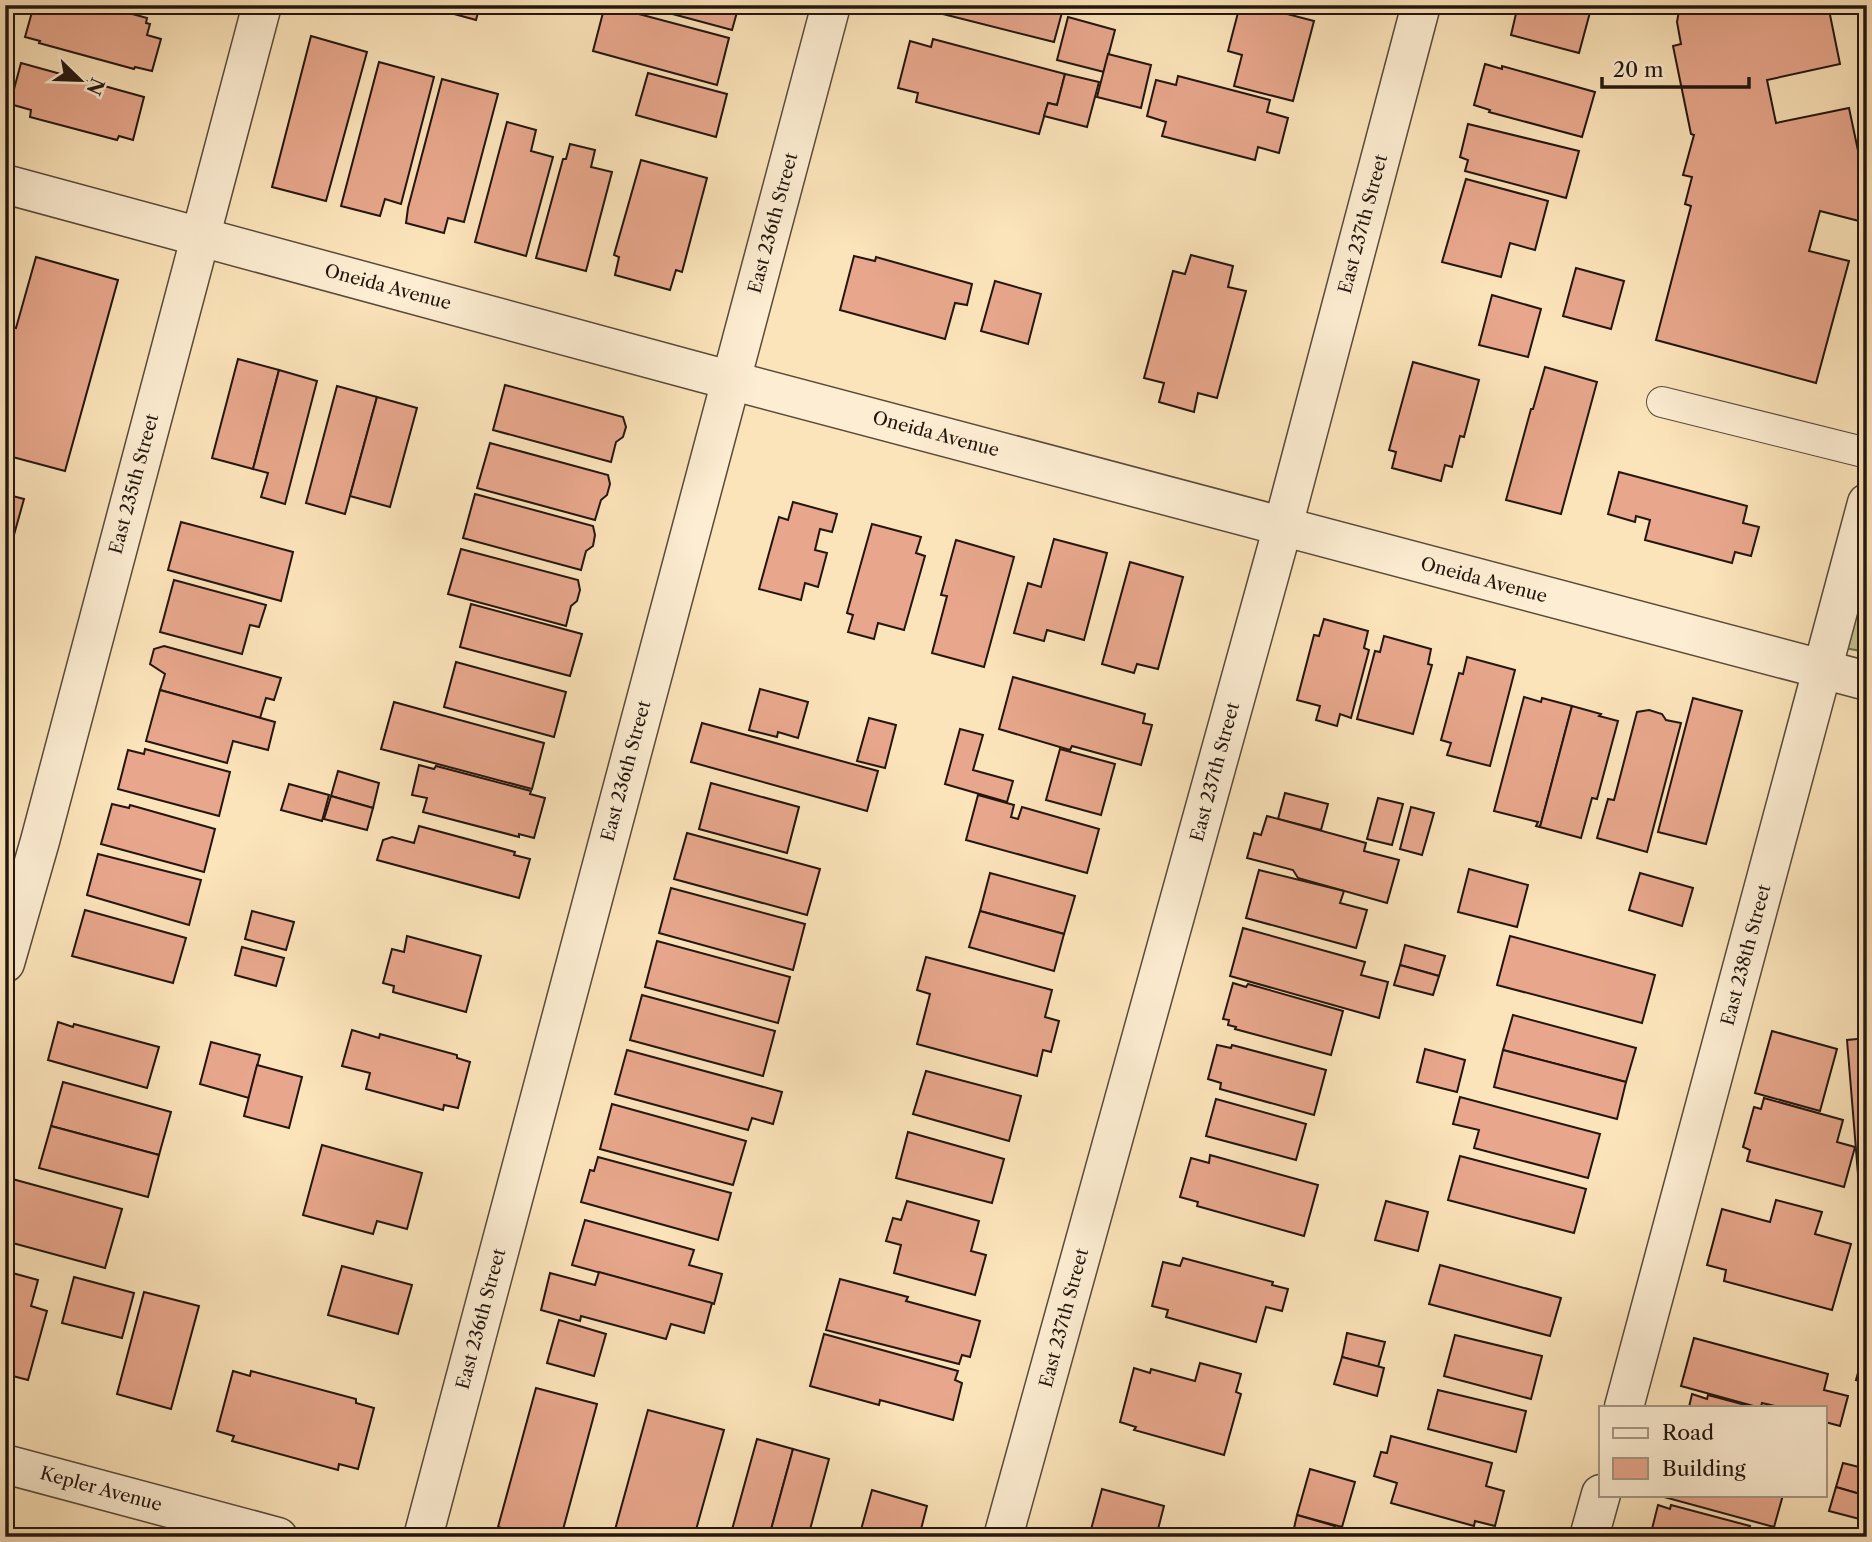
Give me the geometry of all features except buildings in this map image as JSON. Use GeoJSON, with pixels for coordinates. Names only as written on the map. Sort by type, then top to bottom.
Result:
{"type":"FeatureCollection","features":[{"type":"Feature","properties":{"kind":"street","name":"East 235th Street"},"geometry":{"type":"LineString","coordinates":[[5,962],[40,841],[262,5]]}},
{"type":"Feature","properties":{"kind":"street","name":"East 236th Street"},"geometry":{"type":"LineString","coordinates":[[423,1537],[831,5]]}},
{"type":"Feature","properties":{"kind":"street","name":"East 237th Street"},"geometry":{"type":"LineString","coordinates":[[1003,1537],[1283,526],[1421,5]]}},
{"type":"Feature","properties":{"kind":"street","name":"Oneida Avenue"},"geometry":{"type":"LineString","coordinates":[[5,184],[730,380],[1867,681]]}},
{"type":"Feature","properties":{"kind":"street","name":"East 238th Street"},"geometry":{"type":"LineString","coordinates":[[1624,1406],[1867,503]]}},
{"type":"Feature","properties":{"kind":"street","name":"Kepler Avenue"},"geometry":{"type":"LineString","coordinates":[[5,1464],[278,1537]]}},
{"type":"Feature","properties":{"kind":"street"},"geometry":{"type":"LineString","coordinates":[[1589,1537],[1600,1496]]}},
{"type":"Feature","properties":{"kind":"lane"},"geometry":{"type":"LineString","coordinates":[[1662,402],[1867,453]]}},
{"type":"Feature","properties":{"kind":"green space"},"geometry":{"type":"Polygon","coordinates":[[[1867,541],[1867,652],[1838,647],[1867,541]]]}}]}
